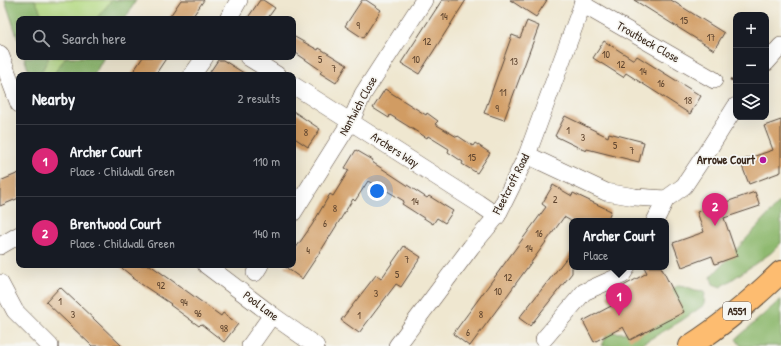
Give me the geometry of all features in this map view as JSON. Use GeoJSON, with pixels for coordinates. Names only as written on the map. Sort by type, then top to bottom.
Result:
{"type":"FeatureCollection","features":[{"type":"Feature","properties":{"kind":"main road","name":"A551"},"geometry":{"type":"LineString","coordinates":[[690,346],[705,336],[760,292],[781,272]]}},
{"type":"Feature","properties":{"kind":"street"},"geometry":{"type":"LineString","coordinates":[[230,16],[239,0]]}},
{"type":"Feature","properties":{"kind":"street","name":"Nantwich Close"},"geometry":{"type":"LineString","coordinates":[[296,208],[351,122],[363,94],[424,0]]}},
{"type":"Feature","properties":{"kind":"street","name":"Troutbeck Close"},"geometry":{"type":"LineString","coordinates":[[583,2],[714,80]]}},
{"type":"Feature","properties":{"kind":"street","name":"Fleetcroft Road"},"geometry":{"type":"LineString","coordinates":[[397,346],[471,247],[497,216],[527,155],[583,2]]}},
{"type":"Feature","properties":{"kind":"street"},"geometry":{"type":"LineString","coordinates":[[769,60],[781,46]]}},
{"type":"Feature","properties":{"kind":"street"},"geometry":{"type":"LineString","coordinates":[[0,54],[16,96]]}},
{"type":"Feature","properties":{"kind":"street"},"geometry":{"type":"LineString","coordinates":[[194,72],[203,60]]}},
{"type":"Feature","properties":{"kind":"street"},"geometry":{"type":"LineString","coordinates":[[253,60],[272,72]]}},
{"type":"Feature","properties":{"kind":"street","name":"Archers Way"},"geometry":{"type":"LineString","coordinates":[[296,87],[497,216]]}},
{"type":"Feature","properties":{"kind":"street"},"geometry":{"type":"LineString","coordinates":[[656,218],[666,199],[684,186],[733,111]]}},
{"type":"Feature","properties":{"kind":"street"},"geometry":{"type":"LineString","coordinates":[[527,155],[606,192],[635,197],[666,199]]}},
{"type":"Feature","properties":{"kind":"street"},"geometry":{"type":"LineString","coordinates":[[0,246],[16,237]]}},
{"type":"Feature","properties":{"kind":"street","name":"Pool Lane"},"geometry":{"type":"LineString","coordinates":[[210,268],[316,346]]}},
{"type":"Feature","properties":{"kind":"street"},"geometry":{"type":"LineString","coordinates":[[544,340],[584,292],[622,274],[625,270]]}},
{"type":"Feature","properties":{"kind":"street"},"geometry":{"type":"LineString","coordinates":[[0,283],[15,311],[50,346]]}},
{"type":"Feature","properties":{"kind":"street"},"geometry":{"type":"LineString","coordinates":[[250,346],[272,315]]}},
{"type":"Feature","properties":{"kind":"green space"},"geometry":{"type":"Polygon","coordinates":[[[5,0],[136,0],[127,16],[16,16],[16,33],[5,0]]]}},
{"type":"Feature","properties":{"kind":"green space"},"geometry":{"type":"Polygon","coordinates":[[[5,0],[35,0],[43,16],[16,16],[16,33],[5,0]]]}},
{"type":"Feature","properties":{"kind":"green space"},"geometry":{"type":"Polygon","coordinates":[[[112,0],[136,0],[127,16],[99,16],[112,0]]]}},
{"type":"Feature","properties":{"kind":"green space"},"geometry":{"type":"Polygon","coordinates":[[[25,60],[102,60],[96,72],[29,72],[25,60]]]}},
{"type":"Feature","properties":{"kind":"green space"},"geometry":{"type":"Polygon","coordinates":[[[25,60],[48,60],[42,72],[29,72],[25,60]]]}},
{"type":"Feature","properties":{"kind":"green space"},"geometry":{"type":"Polygon","coordinates":[[[64,60],[102,60],[96,72],[55,72],[64,60]]]}},
{"type":"Feature","properties":{"kind":"green space"},"geometry":{"type":"Polygon","coordinates":[[[781,201],[781,243],[771,253],[721,287],[713,284],[711,277],[781,201]]]}},
{"type":"Feature","properties":{"kind":"green space"},"geometry":{"type":"Polygon","coordinates":[[[678,285],[705,291],[704,305],[681,321],[638,346],[602,346],[608,332],[624,333],[650,320],[668,293],[678,285]]]}},
{"type":"Feature","properties":{"kind":"green space"},"geometry":{"type":"Polygon","coordinates":[[[781,299],[781,346],[741,346],[736,339],[781,299]]]}},
{"type":"Feature","properties":{"kind":"building"},"geometry":{"type":"Polygon","coordinates":[[[181,0],[204,0],[193,16],[170,16],[181,0]]]}},
{"type":"Feature","properties":{"kind":"building"},"geometry":{"type":"Polygon","coordinates":[[[260,0],[263,0],[275,8],[269,16],[249,16],[260,0]]]}},
{"type":"Feature","properties":{"kind":"building"},"geometry":{"type":"Polygon","coordinates":[[[362,0],[366,0],[381,10],[363,38],[345,26],[362,0]]]}},
{"type":"Feature","properties":{"kind":"building"},"geometry":{"type":"Polygon","coordinates":[[[442,0],[466,0],[419,74],[401,63],[442,0]]]}},
{"type":"Feature","properties":{"kind":"building"},"geometry":{"type":"Polygon","coordinates":[[[510,0],[547,0],[536,17],[510,0]]]}},
{"type":"Feature","properties":{"kind":"building"},"geometry":{"type":"Polygon","coordinates":[[[634,0],[671,0],[724,33],[714,50],[634,0]]]}},
{"type":"Feature","properties":{"kind":"building"},"geometry":{"type":"Polygon","coordinates":[[[527,21],[539,26],[504,120],[484,113],[512,35],[520,38],[527,21]]]}},
{"type":"Feature","properties":{"kind":"building"},"geometry":{"type":"Polygon","coordinates":[[[296,38],[318,50],[319,48],[347,65],[336,83],[320,73],[322,71],[296,53],[296,38]]]}},
{"type":"Feature","properties":{"kind":"building"},"geometry":{"type":"Polygon","coordinates":[[[604,41],[634,60],[637,56],[701,96],[690,114],[626,73],[623,77],[593,58],[604,41]]]}},
{"type":"Feature","properties":{"kind":"building"},"geometry":{"type":"Polygon","coordinates":[[[141,60],[165,60],[157,72],[133,72],[141,60]]]}},
{"type":"Feature","properties":{"kind":"building"},"geometry":{"type":"Polygon","coordinates":[[[218,60],[223,60],[242,72],[210,72],[218,60]]]}},
{"type":"Feature","properties":{"kind":"building"},"geometry":{"type":"Polygon","coordinates":[[[385,89],[426,115],[427,113],[438,121],[435,124],[473,146],[475,143],[490,153],[477,173],[462,164],[463,162],[448,152],[449,149],[428,136],[427,138],[390,115],[389,118],[373,108],[385,89]]]}},
{"type":"Feature","properties":{"kind":"building"},"geometry":{"type":"Polygon","coordinates":[[[296,113],[320,129],[308,147],[296,139],[296,113]]]}},
{"type":"Feature","properties":{"kind":"building"},"geometry":{"type":"Polygon","coordinates":[[[565,116],[608,137],[609,133],[644,142],[639,162],[587,149],[586,151],[555,136],[565,116]]]}},
{"type":"Feature","properties":{"kind":"building","name":"Arrowe Court"},"geometry":{"type":"Polygon","coordinates":[[[781,120],[781,172],[749,184],[740,161],[773,150],[764,126],[781,120]]]}},
{"type":"Feature","properties":{"kind":"building"},"geometry":{"type":"Polygon","coordinates":[[[356,150],[373,160],[372,162],[427,198],[429,196],[453,211],[445,223],[437,218],[433,224],[402,204],[404,201],[368,181],[355,201],[353,199],[302,279],[287,268],[296,268],[296,248],[312,225],[330,194],[333,196],[349,170],[345,168],[356,150]]]}},
{"type":"Feature","properties":{"kind":"building"},"geometry":{"type":"Polygon","coordinates":[[[16,174],[16,199],[0,206],[0,181],[16,174]]]}},
{"type":"Feature","properties":{"kind":"building"},"geometry":{"type":"Polygon","coordinates":[[[553,185],[572,196],[573,193],[611,211],[608,218],[569,218],[569,220],[564,217],[469,346],[453,334],[546,207],[542,204],[553,185]]]}},
{"type":"Feature","properties":{"kind":"building"},"geometry":{"type":"Polygon","coordinates":[[[755,192],[760,206],[724,218],[737,256],[715,264],[712,256],[682,267],[673,243],[704,232],[697,212],[755,192]]]}},
{"type":"Feature","properties":{"kind":"building"},"geometry":{"type":"Polygon","coordinates":[[[404,246],[421,257],[401,287],[396,284],[359,333],[341,320],[376,275],[381,279],[404,246]]]}},
{"type":"Feature","properties":{"kind":"building"},"geometry":{"type":"Polygon","coordinates":[[[569,255],[569,270],[572,270],[572,273],[530,326],[519,318],[569,255]]]}},
{"type":"Feature","properties":{"kind":"building"},"geometry":{"type":"Polygon","coordinates":[[[122,268],[154,268],[221,316],[223,313],[238,324],[224,342],[201,324],[199,326],[170,305],[171,304],[132,278],[133,277],[122,268]]]}},
{"type":"Feature","properties":{"kind":"building"},"geometry":{"type":"Polygon","coordinates":[[[646,270],[663,270],[684,312],[630,340],[623,327],[594,342],[583,321],[613,305],[607,295],[647,273],[646,270]]]}},
{"type":"Feature","properties":{"kind":"building"},"geometry":{"type":"Polygon","coordinates":[[[60,287],[122,346],[92,346],[46,302],[60,287]]]}},
{"type":"Feature","properties":{"kind":"place","name":"Arrowe Court"},"geometry":{"type":"Point","coordinates":[763,160]}},
{"type":"Feature","properties":{"kind":"place","name":"Brentwood Court"},"geometry":{"type":"Point","coordinates":[715,226]}},
{"type":"Feature","properties":{"kind":"place","name":"Archer Court"},"geometry":{"type":"Point","coordinates":[619,316]}}]}
